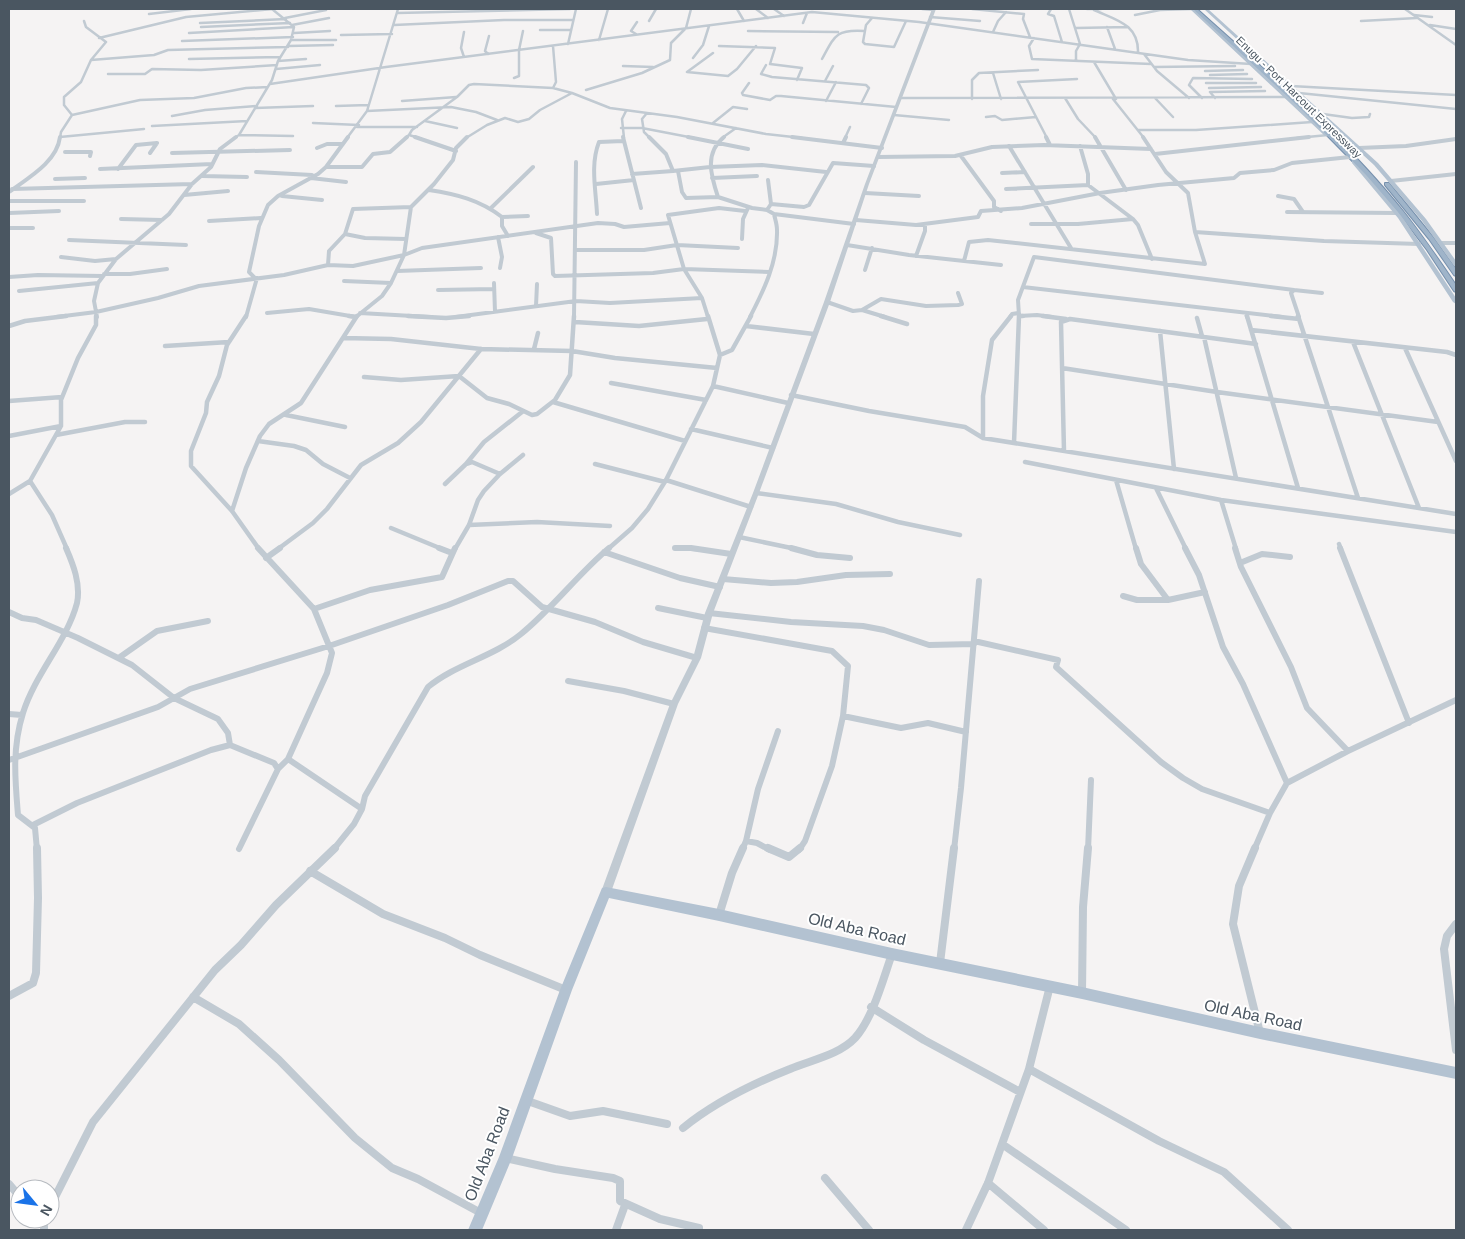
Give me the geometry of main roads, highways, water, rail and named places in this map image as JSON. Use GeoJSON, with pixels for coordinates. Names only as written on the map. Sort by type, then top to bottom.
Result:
{"type":"FeatureCollection","features":[{"type":"Feature","properties":{"kind":"highway","name":"Enugu - Port Harcourt Expressway"},"geometry":{"type":"LineString","coordinates":[[1193,9],[1347,150],[1405,216],[1452,288]]}},
{"type":"Feature","properties":{"kind":"highway","name":"Enugu - Port Harcourt Expressway"},"geometry":{"type":"LineString","coordinates":[[1201,9],[1355,149],[1399,196],[1456,274]]}},
{"type":"Feature","properties":{"kind":"main road","name":"Enugu - Port Harcourt Expressway"},"geometry":{"type":"LineString","coordinates":[[1193,9],[1249,64],[1328,135],[1374,184],[1452,288],[1456,302]]}},
{"type":"Feature","properties":{"kind":"main road","name":"Enugu - Port Harcourt Expressway"},"geometry":{"type":"LineString","coordinates":[[1206,9],[1359,148],[1391,181],[1441,242],[1456,264]]}},
{"type":"Feature","properties":{"kind":"main road","name":"Old Aba Road"},"geometry":{"type":"LineString","coordinates":[[475,1230],[504,1158],[566,990],[606,892],[719,914],[892,954],[1050,986],[1260,1034],[1456,1072]]}}]}
